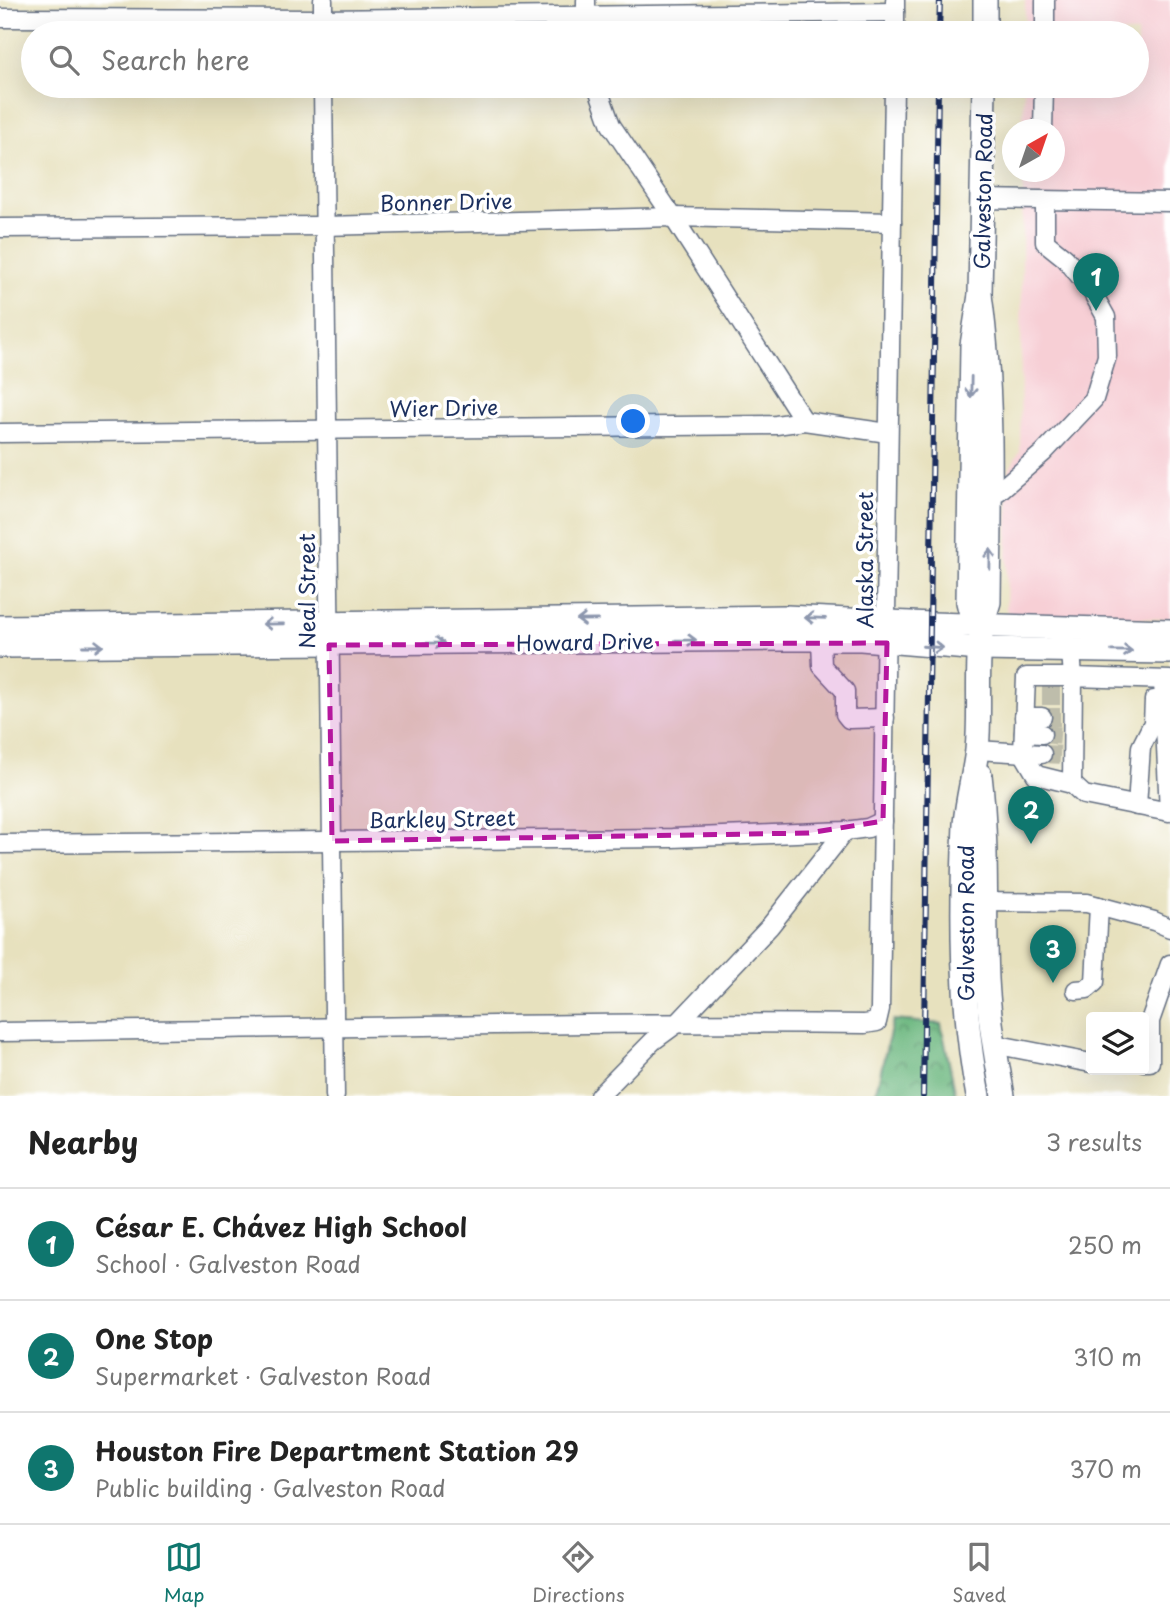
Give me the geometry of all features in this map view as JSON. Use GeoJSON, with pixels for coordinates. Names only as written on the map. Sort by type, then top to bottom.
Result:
{"type":"FeatureCollection","features":[{"type":"Feature","properties":{"kind":"main road"},"geometry":{"type":"LineString","coordinates":[[985,0],[985,21]]}},
{"type":"Feature","properties":{"kind":"main road","name":"Galveston Road"},"geometry":{"type":"LineString","coordinates":[[981,625],[970,610],[968,602],[987,346],[980,295],[984,98]]}},
{"type":"Feature","properties":{"kind":"main road","name":"Galveston Road"},"geometry":{"type":"LineString","coordinates":[[980,421],[990,491],[989,602],[981,625],[977,750],[965,822],[975,902],[976,981],[1002,1090]]}},
{"type":"Feature","properties":{"kind":"main road","name":"Howard Drive"},"geometry":{"type":"LineString","coordinates":[[0,627],[62,636],[329,634],[544,631],[786,617],[980,649],[1170,652]]}},
{"type":"Feature","properties":{"kind":"main road","name":"Howard Drive"},"geometry":{"type":"LineString","coordinates":[[544,631],[821,640],[861,639],[887,632],[981,625],[1170,631]]}},
{"type":"Feature","properties":{"kind":"main road","name":"Howard Drive"},"geometry":{"type":"LineString","coordinates":[[0,646],[62,636]]}},
{"type":"Feature","properties":{"kind":"main road","name":"Galveston Road"},"geometry":{"type":"LineString","coordinates":[[976,981],[966,1017],[978,1096]]}},
{"type":"Feature","properties":{"kind":"street"},"geometry":{"type":"LineString","coordinates":[[323,0],[323,21]]}},
{"type":"Feature","properties":{"kind":"street"},"geometry":{"type":"LineString","coordinates":[[1045,0],[1045,21]]}},
{"type":"Feature","properties":{"kind":"street"},"geometry":{"type":"LineString","coordinates":[[396,21],[586,8],[895,6]]}},
{"type":"Feature","properties":{"kind":"street"},"geometry":{"type":"LineString","coordinates":[[0,18],[121,21]]}},
{"type":"Feature","properties":{"kind":"street","name":"Neal Street"},"geometry":{"type":"LineString","coordinates":[[323,98],[335,1096]]}},
{"type":"Feature","properties":{"kind":"street"},"geometry":{"type":"LineString","coordinates":[[601,98],[611,125],[804,421]]}},
{"type":"Feature","properties":{"kind":"street","name":"Alaska Street"},"geometry":{"type":"LineString","coordinates":[[679,1022],[877,1022],[880,1009],[887,632],[894,98]]}},
{"type":"Feature","properties":{"kind":"street"},"geometry":{"type":"LineString","coordinates":[[1043,119],[1044,98]]}},
{"type":"Feature","properties":{"kind":"street"},"geometry":{"type":"LineString","coordinates":[[981,199],[1170,202]]}},
{"type":"Feature","properties":{"kind":"street"},"geometry":{"type":"LineString","coordinates":[[990,491],[999,491],[1043,453],[1094,399],[1107,356],[1106,317],[1065,258],[1045,242],[1045,201]]}},
{"type":"Feature","properties":{"kind":"street","name":"Bonner Drive"},"geometry":{"type":"LineString","coordinates":[[0,228],[324,226],[673,217],[892,222]]}},
{"type":"Feature","properties":{"kind":"street","name":"Wier Drive"},"geometry":{"type":"LineString","coordinates":[[0,433],[776,425],[804,421],[888,433]]}},
{"type":"Feature","properties":{"kind":"street"},"geometry":{"type":"LineString","coordinates":[[821,640],[822,666],[845,691],[845,714],[849,719],[885,718]]}},
{"type":"Feature","properties":{"kind":"street"},"geometry":{"type":"LineString","coordinates":[[1071,650],[1072,784]]}},
{"type":"Feature","properties":{"kind":"street"},"geometry":{"type":"LineString","coordinates":[[1023,753],[1033,725],[1034,696],[1026,677],[1162,680]]}},
{"type":"Feature","properties":{"kind":"street"},"geometry":{"type":"LineString","coordinates":[[1023,753],[1036,775],[1072,784],[1083,795],[1169,815],[1162,680]]}},
{"type":"Feature","properties":{"kind":"street"},"geometry":{"type":"LineString","coordinates":[[1137,806],[1141,747],[1153,723],[1162,680]]}},
{"type":"Feature","properties":{"kind":"street"},"geometry":{"type":"LineString","coordinates":[[977,750],[1042,754]]}},
{"type":"Feature","properties":{"kind":"street","name":"Barkley Street"},"geometry":{"type":"LineString","coordinates":[[0,844],[672,838],[845,831],[868,828],[883,821]]}},
{"type":"Feature","properties":{"kind":"street"},"geometry":{"type":"LineString","coordinates":[[599,1096],[653,1041],[679,1022],[770,926],[845,831]]}},
{"type":"Feature","properties":{"kind":"street"},"geometry":{"type":"LineString","coordinates":[[975,902],[1087,903],[1170,928]]}},
{"type":"Feature","properties":{"kind":"street"},"geometry":{"type":"LineString","coordinates":[[1076,990],[1087,989],[1095,982],[1099,906]]}},
{"type":"Feature","properties":{"kind":"street"},"geometry":{"type":"LineString","coordinates":[[1149,1062],[1150,1021],[1170,964]]}},
{"type":"Feature","properties":{"kind":"street"},"geometry":{"type":"LineString","coordinates":[[0,1032],[679,1022]]}},
{"type":"Feature","properties":{"kind":"street"},"geometry":{"type":"LineString","coordinates":[[993,1044],[1086,1062]]}},
{"type":"Feature","properties":{"kind":"highlighted area"},"geometry":{"type":"Polygon","coordinates":[[[887,643],[883,821],[809,833],[332,841],[329,645],[887,643]]]}},
{"type":"Feature","properties":{"kind":"shaded area"},"geometry":{"type":"Polygon","coordinates":[[[1025,0],[1170,0],[1170,619],[1011,616],[1006,610],[1009,470],[1020,451],[1023,182],[1065,182],[1065,119],[1023,119],[1024,98],[1149,98],[1149,21],[1025,21],[1025,0]]]}},
{"type":"Feature","properties":{"kind":"green space"},"geometry":{"type":"Polygon","coordinates":[[[893,1020],[941,1024],[956,1096],[875,1096],[893,1020]]]}},
{"type":"Feature","properties":{"kind":"tunnel"},"geometry":{"type":"LineString","coordinates":[[1042,696],[1068,696]]}},
{"type":"Feature","properties":{"kind":"tunnel"},"geometry":{"type":"LineString","coordinates":[[1042,717],[1068,717]]}},
{"type":"Feature","properties":{"kind":"tunnel"},"geometry":{"type":"LineString","coordinates":[[1042,734],[1067,736]]}},
{"type":"Feature","properties":{"kind":"tunnel"},"geometry":{"type":"LineString","coordinates":[[1042,754],[1068,755]]}},
{"type":"Feature","properties":{"kind":"railway"},"geometry":{"type":"LineString","coordinates":[[939,21],[940,0]]}},
{"type":"Feature","properties":{"kind":"railway"},"geometry":{"type":"LineString","coordinates":[[923,1096],[938,98]]}},
{"type":"Feature","properties":{"kind":"place","name":"César E. Chávez High School"},"geometry":{"type":"Point","coordinates":[1096,311]}},
{"type":"Feature","properties":{"kind":"place","name":"One Stop"},"geometry":{"type":"Point","coordinates":[1031,844]}},
{"type":"Feature","properties":{"kind":"place","name":"Houston Fire Department Station 29"},"geometry":{"type":"Point","coordinates":[1053,983]}}]}
